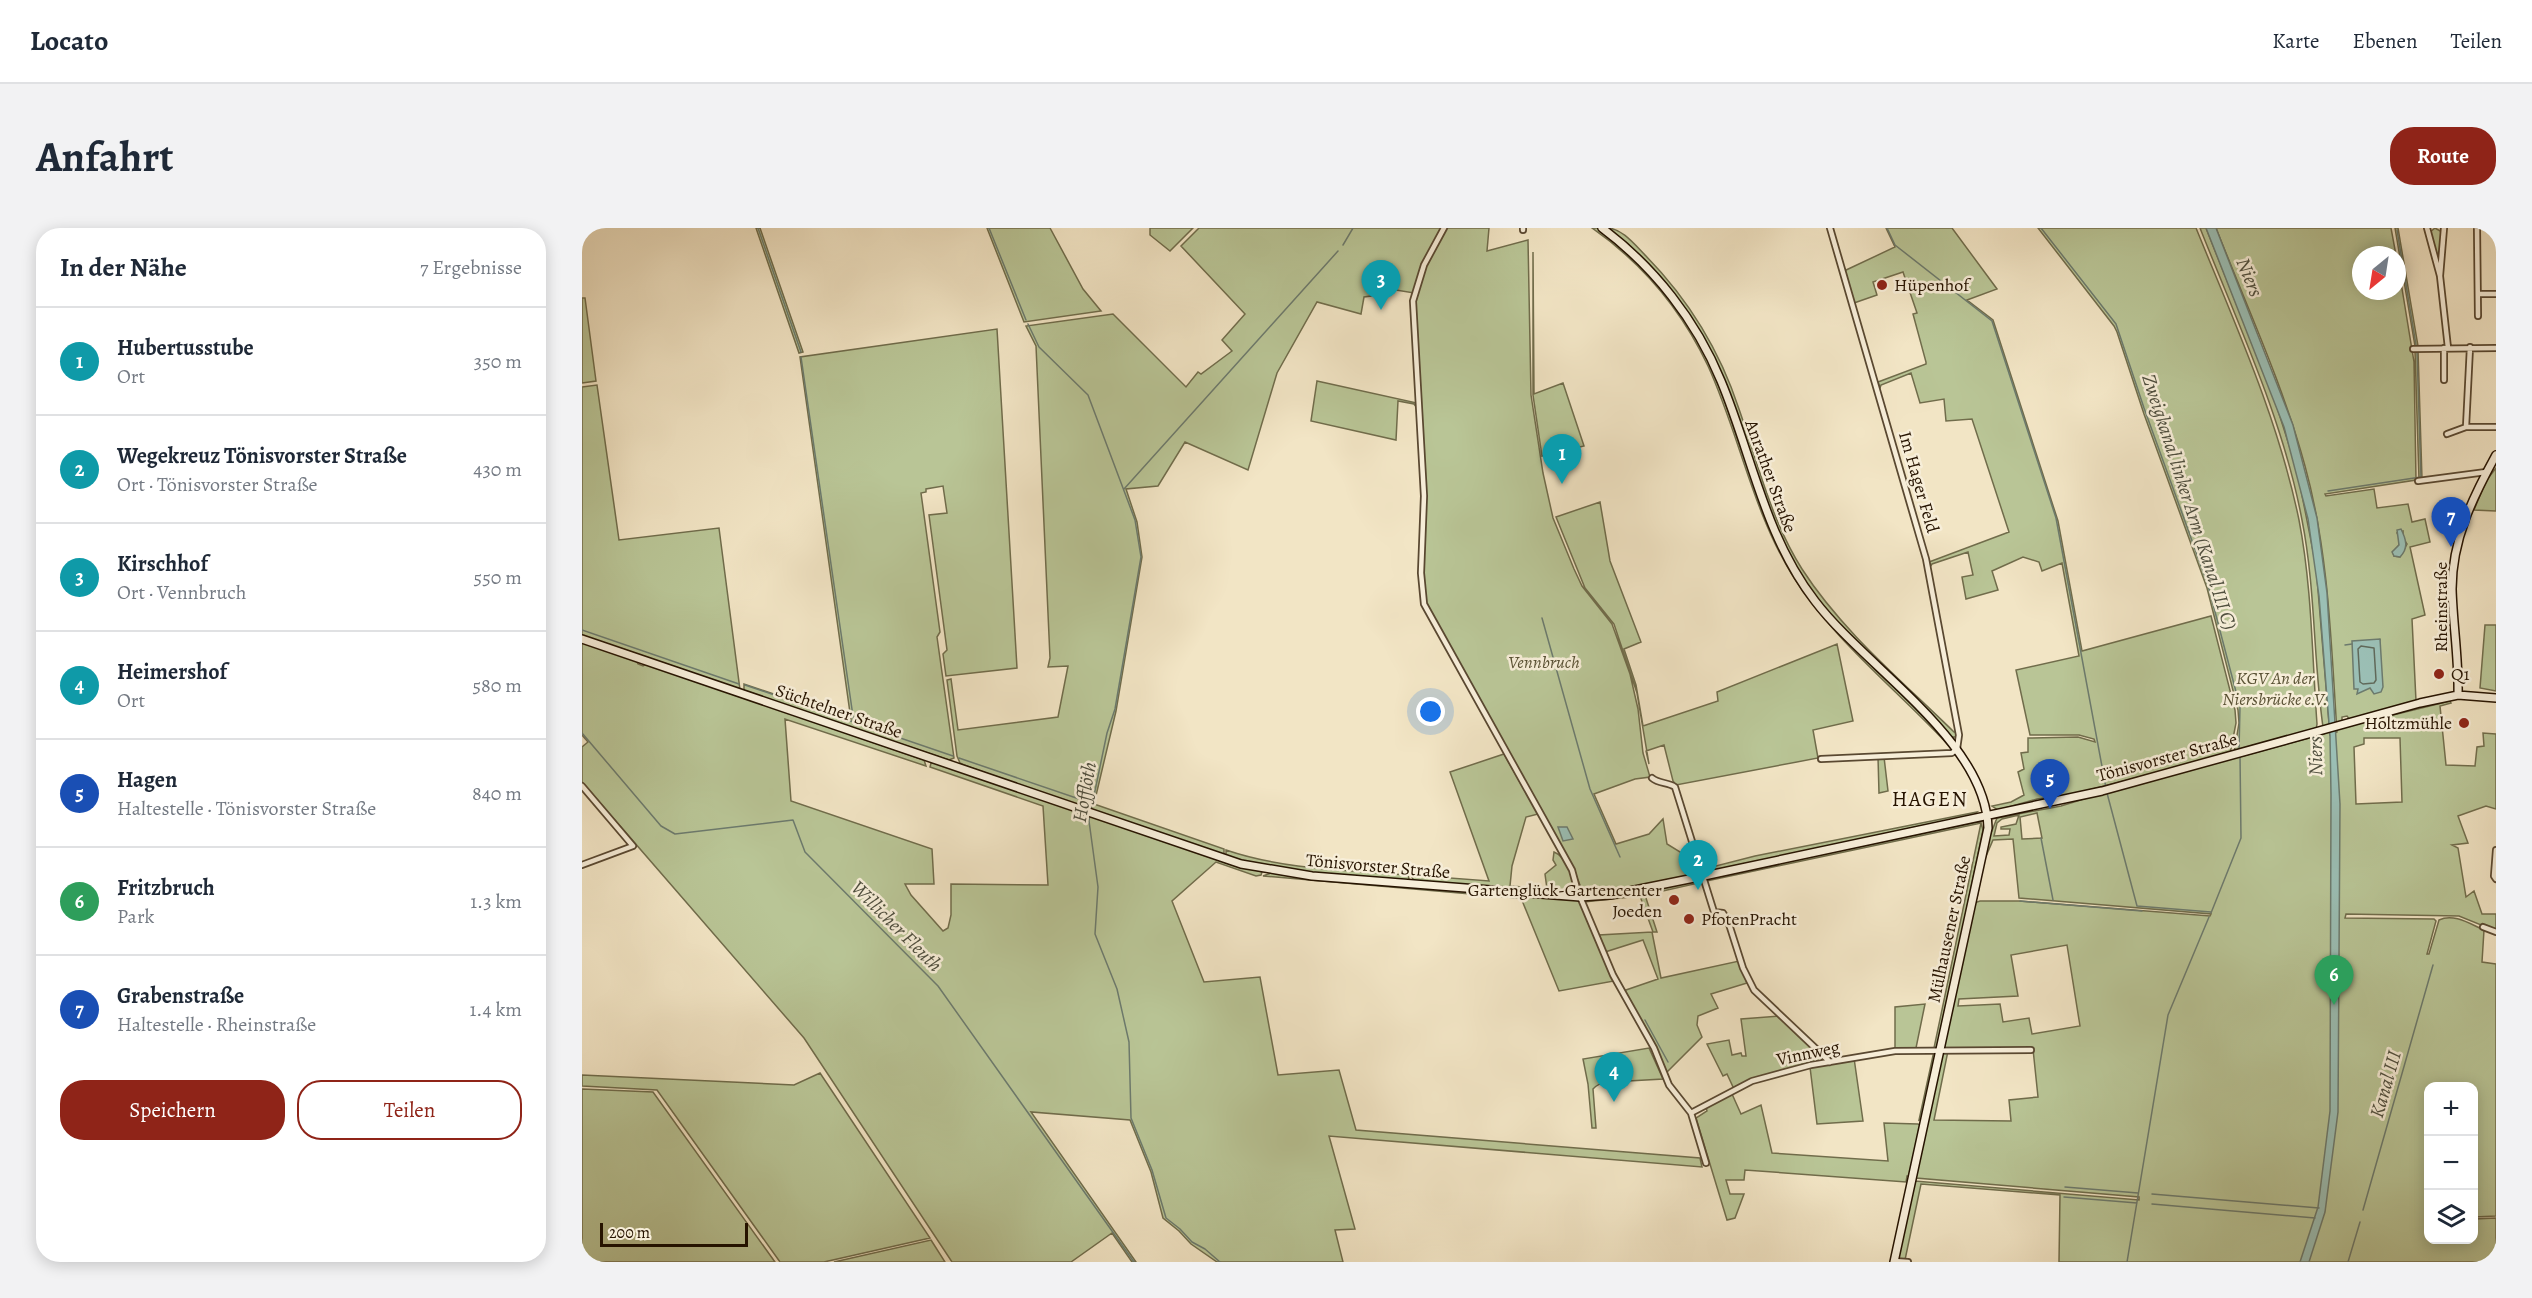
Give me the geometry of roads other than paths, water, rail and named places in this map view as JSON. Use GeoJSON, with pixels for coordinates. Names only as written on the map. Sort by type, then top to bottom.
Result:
{"type":"FeatureCollection","features":[{"type":"Feature","properties":{"kind":"main road","name":"Anrather Straße"},"geometry":{"type":"LineString","coordinates":[[1602,228],[1623,244],[1652,273],[1683,311],[1703,344],[1721,381],[1773,530],[1815,601],[1850,641],[1958,748],[1974,779],[1988,815]]}},
{"type":"Feature","properties":{"kind":"main road","name":"Rheinstraße"},"geometry":{"type":"LineString","coordinates":[[2458,695],[2452,588],[2455,556],[2467,511],[2496,455]]}},
{"type":"Feature","properties":{"kind":"main road","name":"Süchtelner Straße"},"geometry":{"type":"LineString","coordinates":[[582,639],[1090,812]]}},
{"type":"Feature","properties":{"kind":"main road","name":"Tönisvorster Straße"},"geometry":{"type":"LineString","coordinates":[[1090,812],[1241,864],[1287,874],[1580,897],[1610,895],[2106,790],[2458,695],[2496,698]]}},
{"type":"Feature","properties":{"kind":"main road","name":"Mülhausener Straße"},"geometry":{"type":"LineString","coordinates":[[1894,1261],[1988,828],[1988,815]]}},
{"type":"Feature","properties":{"kind":"street"},"geometry":{"type":"LineString","coordinates":[[1444,228],[1424,266],[1413,301],[1424,496],[1421,573],[1424,604],[1572,870],[1580,897],[1613,975],[1653,1048],[1669,1085],[1691,1113],[1706,1163]]}},
{"type":"Feature","properties":{"kind":"street","name":"Im Hager Feld"},"geometry":{"type":"LineString","coordinates":[[1830,228],[1913,507],[1926,559],[1959,735],[1958,748]]}},
{"type":"Feature","properties":{"kind":"street"},"geometry":{"type":"LineString","coordinates":[[2427,228],[2440,276]]}},
{"type":"Feature","properties":{"kind":"street"},"geometry":{"type":"LineString","coordinates":[[2444,228],[2440,276],[2446,348],[2444,380]]}},
{"type":"Feature","properties":{"kind":"street"},"geometry":{"type":"LineString","coordinates":[[2477,228],[2478,316]]}},
{"type":"Feature","properties":{"kind":"street"},"geometry":{"type":"LineString","coordinates":[[2478,294],[2496,294]]}},
{"type":"Feature","properties":{"kind":"street"},"geometry":{"type":"LineString","coordinates":[[2466,427],[2470,347]]}},
{"type":"Feature","properties":{"kind":"street"},"geometry":{"type":"LineString","coordinates":[[2414,349],[2496,348]]}},
{"type":"Feature","properties":{"kind":"street"},"geometry":{"type":"LineString","coordinates":[[2446,434],[2466,427],[2496,427]]}},
{"type":"Feature","properties":{"kind":"street"},"geometry":{"type":"LineString","coordinates":[[2418,481],[2486,472]]}},
{"type":"Feature","properties":{"kind":"street"},"geometry":{"type":"LineString","coordinates":[[1821,759],[1953,753],[1958,748]]}},
{"type":"Feature","properties":{"kind":"street"},"geometry":{"type":"LineString","coordinates":[[1652,778],[1657,782],[1670,783],[1676,787],[1714,912],[1723,913],[1728,921],[1749,982],[1830,1062]]}},
{"type":"Feature","properties":{"kind":"street"},"geometry":{"type":"LineString","coordinates":[[582,786],[633,846],[582,865]]}},
{"type":"Feature","properties":{"kind":"street"},"geometry":{"type":"LineString","coordinates":[[2496,850],[2494,876],[2496,879]]}},
{"type":"Feature","properties":{"kind":"street"},"geometry":{"type":"LineString","coordinates":[[2483,927],[2496,932]]}},
{"type":"Feature","properties":{"kind":"street"},"geometry":{"type":"LineString","coordinates":[[1939,1049],[2031,1050]]}},
{"type":"Feature","properties":{"kind":"street","name":"Vinnweg"},"geometry":{"type":"LineString","coordinates":[[1691,1113],[1752,1081],[1830,1062],[1895,1051],[1939,1049]]}},
{"type":"Feature","properties":{"kind":"street","name":"Mülhausener Straße"},"geometry":{"type":"LineString","coordinates":[[1894,1261],[1908,1262]]}},
{"type":"Feature","properties":{"kind":"water"},"geometry":{"type":"Polygon","coordinates":[[[2206,228],[2216,228],[2293,425],[2317,518],[2327,593],[2340,804],[2338,1112],[2325,1212],[2309,1262],[2300,1262],[2318,1207],[2330,1111],[2330,736],[2319,596],[2308,519],[2284,427],[2206,228]]]}},
{"type":"Feature","properties":{"kind":"water"},"geometry":{"type":"Polygon","coordinates":[[[2401,529],[2406,543],[2405,550],[2400,557],[2394,556],[2392,552],[2399,545],[2397,530],[2401,529]]]}},
{"type":"Feature","properties":{"kind":"water"},"geometry":{"type":"Polygon","coordinates":[[[2380,639],[2383,687],[2381,692],[2374,694],[2370,688],[2357,694],[2358,689],[2354,689],[2352,641],[2380,639]]]}},
{"type":"Feature","properties":{"kind":"water"},"geometry":{"type":"Polygon","coordinates":[[[1558,827],[1567,827],[1573,839],[1563,841],[1558,827]]]}},
{"type":"Feature","properties":{"kind":"waterway"},"geometry":{"type":"LineString","coordinates":[[758,228],[801,352]]}},
{"type":"Feature","properties":{"kind":"waterway","name":"Hofflöth"},"geometry":{"type":"LineString","coordinates":[[989,228],[1026,320]]}},
{"type":"Feature","properties":{"kind":"waterway"},"geometry":{"type":"LineString","coordinates":[[1343,245],[1353,228]]}},
{"type":"Feature","properties":{"kind":"waterway"},"geometry":{"type":"LineString","coordinates":[[1887,228],[1895,245],[1992,321],[2056,518],[2106,788]]}},
{"type":"Feature","properties":{"kind":"waterway","name":"Zweigkanal linker Arm (Kanal III C)"},"geometry":{"type":"LineString","coordinates":[[2041,228],[2116,324],[2208,585],[2240,707],[2239,750]]}},
{"type":"Feature","properties":{"kind":"waterway"},"geometry":{"type":"LineString","coordinates":[[2397,230],[2416,345]]}},
{"type":"Feature","properties":{"kind":"waterway"},"geometry":{"type":"LineString","coordinates":[[1124,489],[1338,251]]}},
{"type":"Feature","properties":{"kind":"waterway","name":"Hofflöth"},"geometry":{"type":"LineString","coordinates":[[1028,324],[1039,347],[1088,395],[1135,520],[1141,557],[1115,709],[1107,733],[1091,810]]}},
{"type":"Feature","properties":{"kind":"waterway"},"geometry":{"type":"LineString","coordinates":[[2328,491],[2421,477],[2417,351]]}},
{"type":"Feature","properties":{"kind":"waterway"},"geometry":{"type":"LineString","coordinates":[[801,357],[854,723]]}},
{"type":"Feature","properties":{"kind":"waterway"},"geometry":{"type":"LineString","coordinates":[[1542,618],[1590,789],[1620,857]]}},
{"type":"Feature","properties":{"kind":"waterway"},"geometry":{"type":"LineString","coordinates":[[582,630],[739,684]]}},
{"type":"Feature","properties":{"kind":"waterway"},"geometry":{"type":"LineString","coordinates":[[2345,645],[2352,644]]}},
{"type":"Feature","properties":{"kind":"waterway"},"geometry":{"type":"LineString","coordinates":[[745,685],[953,756]]}},
{"type":"Feature","properties":{"kind":"waterway","name":"Willicher Fleuth"},"geometry":{"type":"LineString","coordinates":[[582,733],[661,826],[675,834],[793,820],[805,852],[938,986],[1134,1262]]}},
{"type":"Feature","properties":{"kind":"waterway","name":"Zweigkanal linker Arm (Kanal III C)"},"geometry":{"type":"LineString","coordinates":[[2211,913],[2241,838],[2240,755]]}},
{"type":"Feature","properties":{"kind":"waterway"},"geometry":{"type":"LineString","coordinates":[[959,758],[1091,803]]}},
{"type":"Feature","properties":{"kind":"waterway"},"geometry":{"type":"LineString","coordinates":[[2107,793],[2137,906],[2211,912]]}},
{"type":"Feature","properties":{"kind":"waterway","name":"Hofflöth"},"geometry":{"type":"LineString","coordinates":[[1090,815],[1098,887],[1095,934],[1117,989],[1129,1042],[1131,1118],[1152,1170],[1166,1218],[1192,1242],[1205,1249],[1220,1262]]}},
{"type":"Feature","properties":{"kind":"waterway"},"geometry":{"type":"LineString","coordinates":[[2041,838],[2053,900]]}},
{"type":"Feature","properties":{"kind":"waterway"},"geometry":{"type":"LineString","coordinates":[[2020,901],[2142,911]]}},
{"type":"Feature","properties":{"kind":"waterway","name":"Zweigkanal linker Arm (Kanal III C)"},"geometry":{"type":"LineString","coordinates":[[2127,1262],[2168,1015],[2209,917]]}},
{"type":"Feature","properties":{"kind":"waterway","name":"Kanal III"},"geometry":{"type":"LineString","coordinates":[[2363,1210],[2433,965]]}},
{"type":"Feature","properties":{"kind":"waterway"},"geometry":{"type":"LineString","coordinates":[[1645,1020],[1668,1062]]}},
{"type":"Feature","properties":{"kind":"waterway"},"geometry":{"type":"LineString","coordinates":[[2065,1187],[2138,1193]]}},
{"type":"Feature","properties":{"kind":"waterway"},"geometry":{"type":"LineString","coordinates":[[2152,1194],[2319,1208]]}},
{"type":"Feature","properties":{"kind":"waterway"},"geometry":{"type":"LineString","coordinates":[[2064,1197],[2137,1203]]}},
{"type":"Feature","properties":{"kind":"waterway"},"geometry":{"type":"LineString","coordinates":[[2152,1204],[2315,1218]]}},
{"type":"Feature","properties":{"kind":"waterway","name":"Kanal III"},"geometry":{"type":"LineString","coordinates":[[2348,1262],[2360,1222]]}},
{"type":"Feature","properties":{"kind":"place","name":"Hüpenhof"},"geometry":{"type":"Point","coordinates":[1882,285]}},
{"type":"Feature","properties":{"kind":"place","name":"Kirschhof"},"geometry":{"type":"Point","coordinates":[1381,310]}},
{"type":"Feature","properties":{"kind":"place","name":"Hubertusstube"},"geometry":{"type":"Point","coordinates":[1562,484]}},
{"type":"Feature","properties":{"kind":"place","name":"Grabenstraße"},"geometry":{"type":"Point","coordinates":[2451,547]}},
{"type":"Feature","properties":{"kind":"place","name":"Q1"},"geometry":{"type":"Point","coordinates":[2439,674]}},
{"type":"Feature","properties":{"kind":"place","name":"Holtzmühle"},"geometry":{"type":"Point","coordinates":[2464,723]}},
{"type":"Feature","properties":{"kind":"place","name":"Hagen"},"geometry":{"type":"Point","coordinates":[2050,809]}},
{"type":"Feature","properties":{"kind":"place","name":"Wegekreuz Tönisvorster Straße"},"geometry":{"type":"Point","coordinates":[1698,890]}},
{"type":"Feature","properties":{"kind":"place","name":"Gartenglück-Gartencenter Joeden"},"geometry":{"type":"Point","coordinates":[1674,900]}},
{"type":"Feature","properties":{"kind":"place","name":"PfotenPracht"},"geometry":{"type":"Point","coordinates":[1689,919]}},
{"type":"Feature","properties":{"kind":"place","name":"Fritzbruch"},"geometry":{"type":"Point","coordinates":[2334,1005]}},
{"type":"Feature","properties":{"kind":"place","name":"Heimershof"},"geometry":{"type":"Point","coordinates":[1614,1102]}},
{"type":"Feature","properties":{"kind":"district","name":"HAGEN"},"geometry":{"type":"Point","coordinates":[1930,799]}},
{"type":"Feature","properties":{"kind":"water label","name":"Niers"},"geometry":{"type":"Point","coordinates":[2250,277]}},
{"type":"Feature","properties":{"kind":"water label","name":"Niers"},"geometry":{"type":"Point","coordinates":[2315,756]}},
{"type":"Feature","properties":{"kind":"park label","name":"Vennbruch"},"geometry":{"type":"Point","coordinates":[1544,662]}},
{"type":"Feature","properties":{"kind":"park label","name":"KGV An der Niersbrücke e.V."},"geometry":{"type":"Point","coordinates":[2275,688]}}]}
